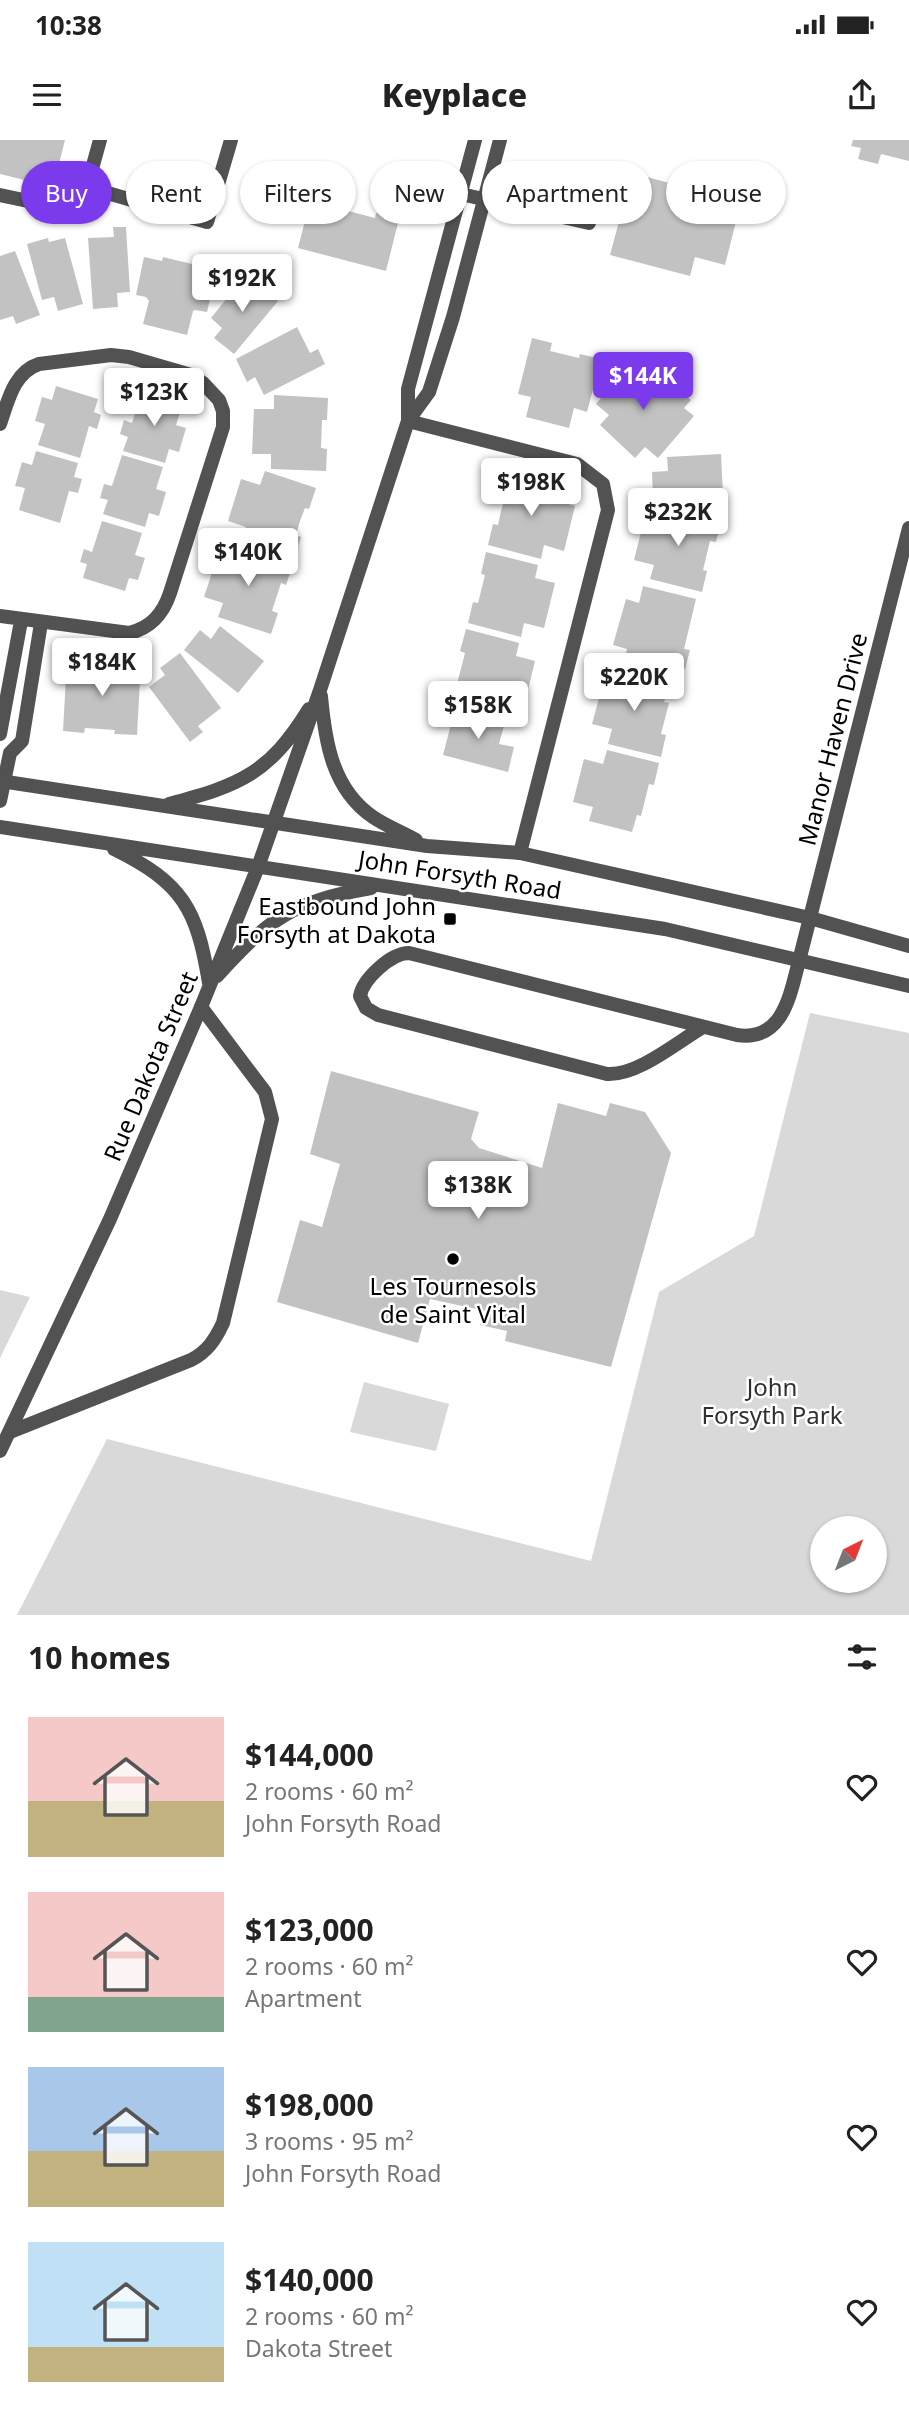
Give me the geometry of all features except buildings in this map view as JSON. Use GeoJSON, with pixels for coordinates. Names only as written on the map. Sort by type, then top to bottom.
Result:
{"type":"FeatureCollection","features":[{"type":"Feature","properties":{"kind":"street"},"geometry":{"type":"LineString","coordinates":[[95,161],[100,140]]}},
{"type":"Feature","properties":{"kind":"street"},"geometry":{"type":"LineString","coordinates":[[112,194],[207,222],[231,140]]}},
{"type":"Feature","properties":{"kind":"street"},"geometry":{"type":"LineString","coordinates":[[468,167],[475,140]]}},
{"type":"Feature","properties":{"kind":"street"},"geometry":{"type":"LineString","coordinates":[[495,161],[500,140]]}},
{"type":"Feature","properties":{"kind":"street"},"geometry":{"type":"LineString","coordinates":[[0,195],[21,199]]}},
{"type":"Feature","properties":{"kind":"street"},"geometry":{"type":"LineString","coordinates":[[161,806],[219,790],[246,778],[280,748],[302,720],[320,690],[408,421],[429,391],[453,317],[482,210]]}},
{"type":"Feature","properties":{"kind":"street"},"geometry":{"type":"LineString","coordinates":[[408,421],[408,389],[453,224]]}},
{"type":"Feature","properties":{"kind":"street"},"geometry":{"type":"LineString","coordinates":[[0,424],[9,394],[29,367],[111,355],[129,357],[191,375],[212,392],[223,411],[223,427],[165,609],[154,621],[139,631],[129,633],[21,621],[0,616]]}},
{"type":"Feature","properties":{"kind":"street","name":"John Forsyth Road"},"geometry":{"type":"LineString","coordinates":[[408,421],[577,464],[603,484],[608,510],[520,853]]}},
{"type":"Feature","properties":{"kind":"street","name":"Manor Haven Drive"},"geometry":{"type":"LineString","coordinates":[[702,1027],[633,1069],[607,1074],[379,1015],[366,1008],[360,996],[365,985],[390,958],[409,953],[745,1037],[769,1029],[785,1009],[799,961],[909,528]]}},
{"type":"Feature","properties":{"kind":"street"},"geometry":{"type":"LineString","coordinates":[[10,753],[0,736],[21,621]]}},
{"type":"Feature","properties":{"kind":"street"},"geometry":{"type":"LineString","coordinates":[[0,801],[10,753],[22,741],[41,623]]}},
{"type":"Feature","properties":{"kind":"street"},"geometry":{"type":"LineString","coordinates":[[320,690],[328,745],[336,774],[351,797],[373,816],[426,846]]}},
{"type":"Feature","properties":{"kind":"street","name":"Rue Dakota Street"},"geometry":{"type":"LineString","coordinates":[[0,1451],[110,1219],[201,1007],[258,867],[320,690]]}},
{"type":"Feature","properties":{"kind":"street","name":"John Forsyth Road"},"geometry":{"type":"LineString","coordinates":[[3,781],[426,846],[520,853],[810,918],[909,946]]}},
{"type":"Feature","properties":{"kind":"street","name":"John Forsyth Road"},"geometry":{"type":"LineString","coordinates":[[0,827],[664,929],[909,986]]}},
{"type":"Feature","properties":{"kind":"street"},"geometry":{"type":"LineString","coordinates":[[101,842],[164,878],[183,897],[196,923],[209,985]]}},
{"type":"Feature","properties":{"kind":"street"},"geometry":{"type":"LineString","coordinates":[[209,985],[256,935],[288,911],[318,898],[383,886]]}},
{"type":"Feature","properties":{"kind":"street"},"geometry":{"type":"LineString","coordinates":[[10,1432],[201,1355],[223,1323],[272,1119],[265,1092],[201,1007]]}},
{"type":"Feature","properties":{"kind":"green space","name":"John Forsyth Park"},"geometry":{"type":"Polygon","coordinates":[[[810,1013],[909,1033],[909,1615],[17,1615],[107,1439],[591,1561],[659,1292],[754,1236],[810,1013]]]}},
{"type":"Feature","properties":{"kind":"green space"},"geometry":{"type":"Polygon","coordinates":[[[0,1290],[30,1297],[0,1358],[0,1290]]]}},
{"type":"Feature","properties":{"kind":"green space"},"geometry":{"type":"Polygon","coordinates":[[[364,1382],[449,1404],[436,1451],[350,1432],[364,1382]]]}},
{"type":"Feature","properties":{"kind":"place","name":"Eastbound John Forsyth at Dakota"},"geometry":{"type":"Point","coordinates":[450,919]}},
{"type":"Feature","properties":{"kind":"place","name":"Les Tournesols de Saint Vital"},"geometry":{"type":"Point","coordinates":[453,1259]}}]}
